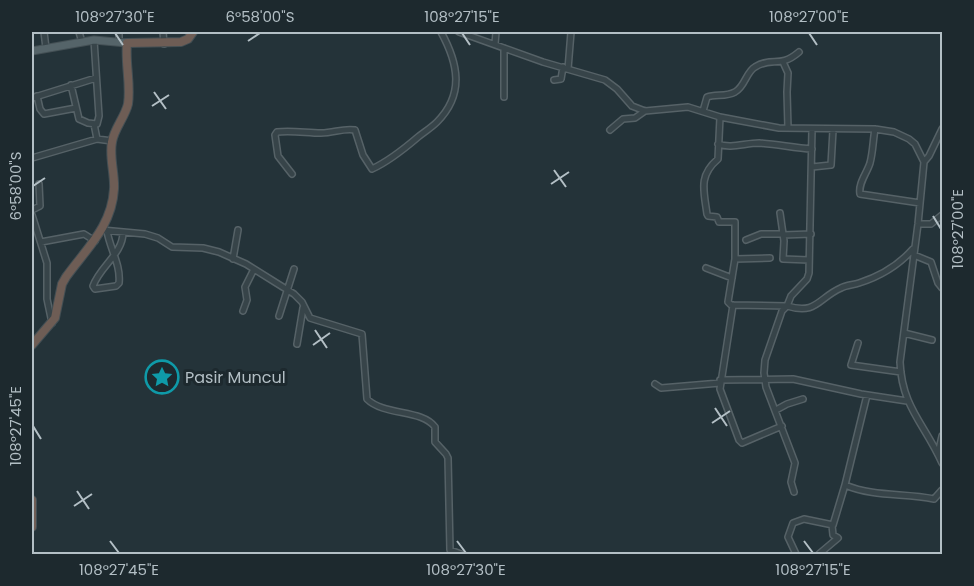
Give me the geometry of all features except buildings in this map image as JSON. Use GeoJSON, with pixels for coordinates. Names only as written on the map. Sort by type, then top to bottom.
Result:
{"type":"FeatureCollection","features":[{"type":"Feature","properties":{"kind":"highway"},"geometry":{"type":"LineString","coordinates":[[32,345],[57,314],[62,284],[66,277],[105,230],[114,194],[112,141],[128,101],[129,78],[123,43],[167,44],[181,42],[194,33]]}},
{"type":"Feature","properties":{"kind":"highway"},"geometry":{"type":"LineString","coordinates":[[32,500],[32,527]]}},
{"type":"Feature","properties":{"kind":"main road"},"geometry":{"type":"LineString","coordinates":[[32,51],[94,40],[123,43]]}},
{"type":"Feature","properties":{"kind":"street"},"geometry":{"type":"LineString","coordinates":[[44,32],[46,48]]}},
{"type":"Feature","properties":{"kind":"street"},"geometry":{"type":"LineString","coordinates":[[79,32],[82,42]]}},
{"type":"Feature","properties":{"kind":"street"},"geometry":{"type":"LineString","coordinates":[[119,32],[123,43]]}},
{"type":"Feature","properties":{"kind":"street"},"geometry":{"type":"LineString","coordinates":[[163,32],[167,44]]}},
{"type":"Feature","properties":{"kind":"street"},"geometry":{"type":"LineString","coordinates":[[292,174],[278,156],[275,145],[277,132],[332,133],[341,129],[355,130],[363,155],[372,169],[389,160],[438,121],[453,95],[457,73],[441,32]]}},
{"type":"Feature","properties":{"kind":"street"},"geometry":{"type":"LineString","coordinates":[[459,32],[605,80],[632,106],[645,111],[679,107],[779,128],[875,129],[894,132],[915,144],[924,162],[901,372],[907,401],[942,463]]}},
{"type":"Feature","properties":{"kind":"street"},"geometry":{"type":"LineString","coordinates":[[495,44],[496,32]]}},
{"type":"Feature","properties":{"kind":"street"},"geometry":{"type":"LineString","coordinates":[[554,80],[561,79],[565,68],[571,32]]}},
{"type":"Feature","properties":{"kind":"street"},"geometry":{"type":"LineString","coordinates":[[71,85],[79,119],[94,124],[99,123],[94,40]]}},
{"type":"Feature","properties":{"kind":"street"},"geometry":{"type":"LineString","coordinates":[[504,48],[504,97]]}},
{"type":"Feature","properties":{"kind":"street"},"geometry":{"type":"LineString","coordinates":[[703,111],[707,97],[738,91],[755,67],[770,62],[783,62],[799,52]]}},
{"type":"Feature","properties":{"kind":"street"},"geometry":{"type":"LineString","coordinates":[[783,62],[788,73],[789,128]]}},
{"type":"Feature","properties":{"kind":"street"},"geometry":{"type":"LineString","coordinates":[[76,108],[44,114],[34,97],[96,78]]}},
{"type":"Feature","properties":{"kind":"street"},"geometry":{"type":"LineString","coordinates":[[610,129],[624,119],[635,118],[645,111]]}},
{"type":"Feature","properties":{"kind":"street"},"geometry":{"type":"LineString","coordinates":[[720,117],[718,159],[708,168],[703,180],[708,216],[717,217],[719,222],[735,222],[735,260],[728,302],[733,305],[787,306],[803,309],[817,306],[839,288],[857,284],[892,269],[915,248]]}},
{"type":"Feature","properties":{"kind":"street"},"geometry":{"type":"LineString","coordinates":[[94,124],[97,139]]}},
{"type":"Feature","properties":{"kind":"street"},"geometry":{"type":"LineString","coordinates":[[794,492],[790,482],[795,463],[766,387],[765,360],[782,310],[807,279],[812,129]]}},
{"type":"Feature","properties":{"kind":"street"},"geometry":{"type":"LineString","coordinates":[[812,167],[832,163],[833,129]]}},
{"type":"Feature","properties":{"kind":"street"},"geometry":{"type":"LineString","coordinates":[[875,129],[870,164],[862,181],[860,194],[920,202]]}},
{"type":"Feature","properties":{"kind":"street"},"geometry":{"type":"LineString","coordinates":[[924,162],[942,129]]}},
{"type":"Feature","properties":{"kind":"street"},"geometry":{"type":"LineString","coordinates":[[32,158],[97,139],[112,141]]}},
{"type":"Feature","properties":{"kind":"street"},"geometry":{"type":"LineString","coordinates":[[718,144],[729,147],[760,143],[812,148]]}},
{"type":"Feature","properties":{"kind":"street"},"geometry":{"type":"LineString","coordinates":[[32,210],[40,205],[39,184]]}},
{"type":"Feature","properties":{"kind":"street"},"geometry":{"type":"LineString","coordinates":[[780,213],[783,259],[809,260]]}},
{"type":"Feature","properties":{"kind":"street"},"geometry":{"type":"LineString","coordinates":[[32,215],[47,263],[47,299],[52,322]]}},
{"type":"Feature","properties":{"kind":"street"},"geometry":{"type":"LineString","coordinates":[[918,224],[931,224],[942,215]]}},
{"type":"Feature","properties":{"kind":"street"},"geometry":{"type":"LineString","coordinates":[[123,232],[121,246],[115,255],[94,282],[94,288],[118,284],[119,274],[115,255],[105,230],[123,232],[153,236],[172,247],[211,250],[233,259],[254,269],[288,291],[298,299],[313,320],[362,333],[366,396],[370,402],[426,420],[434,425],[435,442],[448,459],[450,550],[452,553],[461,555]]}},
{"type":"Feature","properties":{"kind":"street"},"geometry":{"type":"LineString","coordinates":[[233,259],[238,230]]}},
{"type":"Feature","properties":{"kind":"street"},"geometry":{"type":"LineString","coordinates":[[41,242],[84,234],[95,241]]}},
{"type":"Feature","properties":{"kind":"street"},"geometry":{"type":"LineString","coordinates":[[746,240],[761,234],[810,234]]}},
{"type":"Feature","properties":{"kind":"street"},"geometry":{"type":"LineString","coordinates":[[914,255],[931,262],[942,288]]}},
{"type":"Feature","properties":{"kind":"street"},"geometry":{"type":"LineString","coordinates":[[735,260],[770,258]]}},
{"type":"Feature","properties":{"kind":"street"},"geometry":{"type":"LineString","coordinates":[[706,268],[732,278]]}},
{"type":"Feature","properties":{"kind":"street"},"geometry":{"type":"LineString","coordinates":[[243,311],[247,300],[246,285],[254,269]]}},
{"type":"Feature","properties":{"kind":"street"},"geometry":{"type":"LineString","coordinates":[[279,316],[294,269]]}},
{"type":"Feature","properties":{"kind":"street"},"geometry":{"type":"LineString","coordinates":[[733,305],[726,357],[720,381],[723,399],[742,443],[782,426]]}},
{"type":"Feature","properties":{"kind":"street"},"geometry":{"type":"LineString","coordinates":[[297,344],[303,307]]}},
{"type":"Feature","properties":{"kind":"street"},"geometry":{"type":"LineString","coordinates":[[904,333],[932,340]]}},
{"type":"Feature","properties":{"kind":"street"},"geometry":{"type":"LineString","coordinates":[[858,343],[851,365],[901,372]]}},
{"type":"Feature","properties":{"kind":"street"},"geometry":{"type":"LineString","coordinates":[[655,384],[661,388],[720,381],[793,379],[907,401]]}},
{"type":"Feature","properties":{"kind":"street"},"geometry":{"type":"LineString","coordinates":[[819,555],[838,538],[832,533],[832,525],[835,522],[845,485],[867,395]]}},
{"type":"Feature","properties":{"kind":"street"},"geometry":{"type":"LineString","coordinates":[[776,410],[803,399]]}},
{"type":"Feature","properties":{"kind":"street"},"geometry":{"type":"LineString","coordinates":[[938,454],[942,436]]}},
{"type":"Feature","properties":{"kind":"street"},"geometry":{"type":"LineString","coordinates":[[845,485],[872,494],[894,493],[934,499],[942,490]]}},
{"type":"Feature","properties":{"kind":"street"},"geometry":{"type":"LineString","coordinates":[[796,555],[788,537],[793,523],[804,519],[832,525]]}},
{"type":"Feature","properties":{"kind":"place","name":"Pasir Muncul"},"geometry":{"type":"Point","coordinates":[162,377]}}]}
